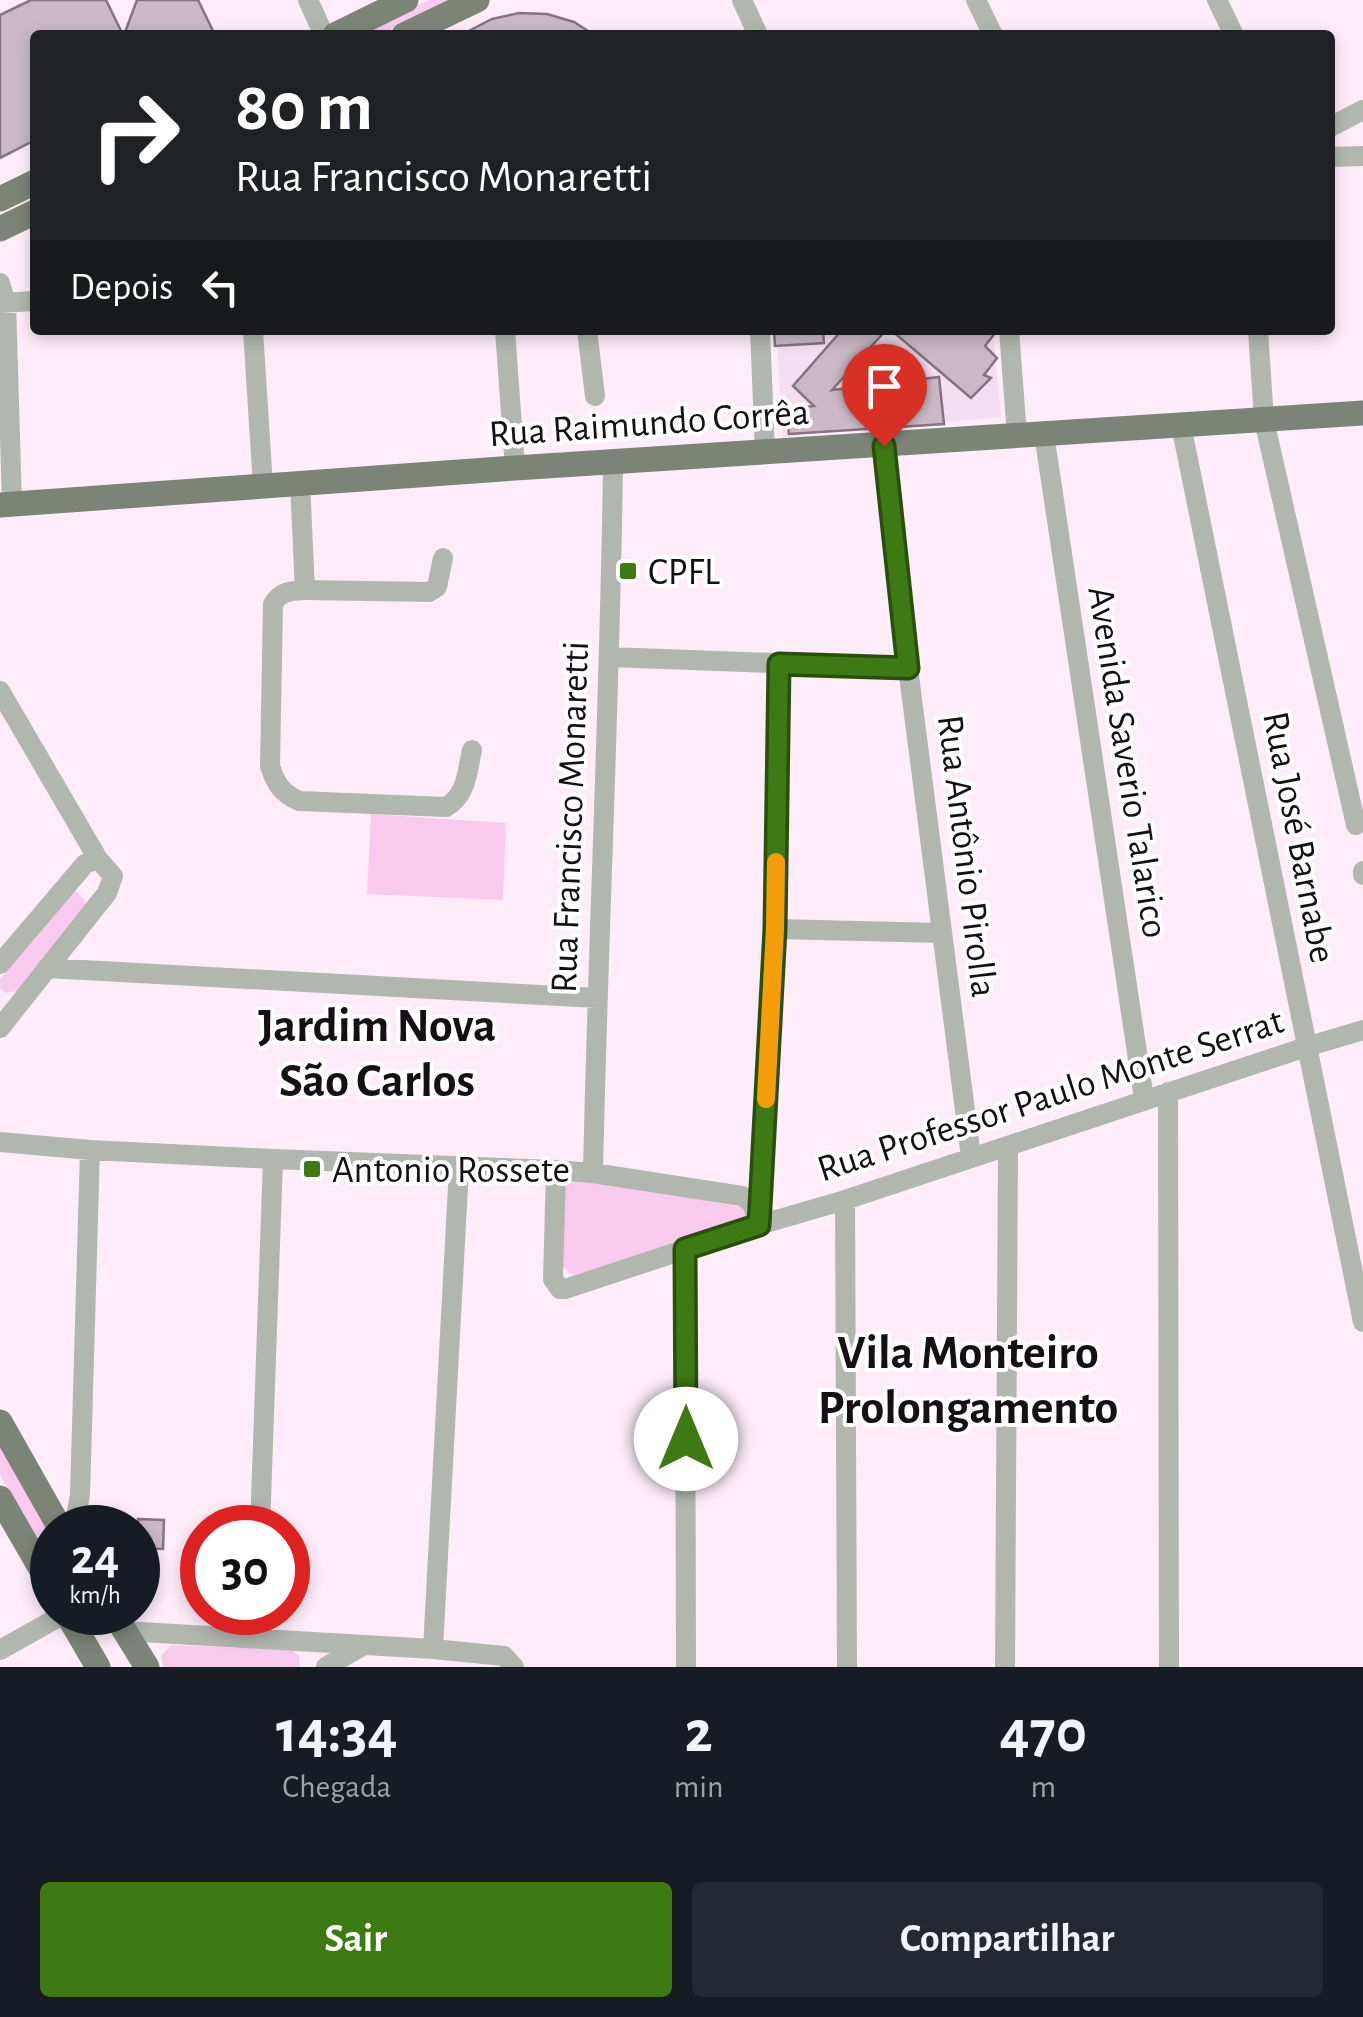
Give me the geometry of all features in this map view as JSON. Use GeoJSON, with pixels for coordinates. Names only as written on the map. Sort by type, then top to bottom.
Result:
{"type":"FeatureCollection","features":[{"type":"Feature","properties":{"kind":"main road"},"geometry":{"type":"LineString","coordinates":[[345,30],[406,0]]}},
{"type":"Feature","properties":{"kind":"main road"},"geometry":{"type":"LineString","coordinates":[[414,30],[476,0]]}},
{"type":"Feature","properties":{"kind":"main road"},"geometry":{"type":"LineString","coordinates":[[0,199],[30,184]]}},
{"type":"Feature","properties":{"kind":"main road"},"geometry":{"type":"LineString","coordinates":[[0,229],[30,214]]}},
{"type":"Feature","properties":{"kind":"main road","name":"Rua Raimundo Corrêa"},"geometry":{"type":"LineString","coordinates":[[6,505],[1363,413]]}},
{"type":"Feature","properties":{"kind":"main road"},"geometry":{"type":"LineString","coordinates":[[0,1422],[47,1505]]}},
{"type":"Feature","properties":{"kind":"main road"},"geometry":{"type":"LineString","coordinates":[[0,1498],[30,1543]]}},
{"type":"Feature","properties":{"kind":"main road"},"geometry":{"type":"LineString","coordinates":[[79,1635],[98,1667]]}},
{"type":"Feature","properties":{"kind":"main road"},"geometry":{"type":"LineString","coordinates":[[81,1638],[88,1635]]}},
{"type":"Feature","properties":{"kind":"main road"},"geometry":{"type":"LineString","coordinates":[[126,1635],[146,1667]]}},
{"type":"Feature","properties":{"kind":"street"},"geometry":{"type":"LineString","coordinates":[[308,0],[322,30]]}},
{"type":"Feature","properties":{"kind":"street"},"geometry":{"type":"LineString","coordinates":[[742,0],[756,30]]}},
{"type":"Feature","properties":{"kind":"street"},"geometry":{"type":"LineString","coordinates":[[976,0],[991,30]]}},
{"type":"Feature","properties":{"kind":"street"},"geometry":{"type":"LineString","coordinates":[[1217,0],[1232,30]]}},
{"type":"Feature","properties":{"kind":"street"},"geometry":{"type":"LineString","coordinates":[[1335,124],[1363,110]]}},
{"type":"Feature","properties":{"kind":"street"},"geometry":{"type":"LineString","coordinates":[[1335,157],[1363,156]]}},
{"type":"Feature","properties":{"kind":"street"},"geometry":{"type":"LineString","coordinates":[[6,505],[2,296],[30,300]]}},
{"type":"Feature","properties":{"kind":"street"},"geometry":{"type":"LineString","coordinates":[[253,335],[263,486]]}},
{"type":"Feature","properties":{"kind":"street"},"geometry":{"type":"LineString","coordinates":[[506,335],[515,468]]}},
{"type":"Feature","properties":{"kind":"street"},"geometry":{"type":"LineString","coordinates":[[588,335],[594,396]]}},
{"type":"Feature","properties":{"kind":"street"},"geometry":{"type":"LineString","coordinates":[[760,335],[765,452]]}},
{"type":"Feature","properties":{"kind":"street"},"geometry":{"type":"LineString","coordinates":[[1009,335],[1017,436]]}},
{"type":"Feature","properties":{"kind":"street"},"geometry":{"type":"LineString","coordinates":[[1258,335],[1264,420],[1356,825]]}},
{"type":"Feature","properties":{"kind":"street","name":"Rua José Barnabe"},"geometry":{"type":"LineString","coordinates":[[1180,425],[1363,1322]]}},
{"type":"Feature","properties":{"kind":"street","name":"Avenida Saverio Talarico"},"geometry":{"type":"LineString","coordinates":[[1044,434],[1144,1100]]}},
{"type":"Feature","properties":{"kind":"street","name":"Rua Antônio Pirolla"},"geometry":{"type":"LineString","coordinates":[[884,446],[908,668],[972,1157]]}},
{"type":"Feature","properties":{"kind":"street","name":"Rua Francisco Monaretti"},"geometry":{"type":"LineString","coordinates":[[594,1173],[613,463]]}},
{"type":"Feature","properties":{"kind":"street"},"geometry":{"type":"LineString","coordinates":[[300,484],[305,590]]}},
{"type":"Feature","properties":{"kind":"street"},"geometry":{"type":"LineString","coordinates":[[443,558],[437,586],[429,592],[305,590],[278,596],[273,604],[270,766],[284,794],[299,802],[446,806],[457,801],[463,790],[472,750]]}},
{"type":"Feature","properties":{"kind":"street"},"geometry":{"type":"LineString","coordinates":[[610,656],[908,668]]}},
{"type":"Feature","properties":{"kind":"street"},"geometry":{"type":"LineString","coordinates":[[759,1225],[775,929],[779,664]]}},
{"type":"Feature","properties":{"kind":"street"},"geometry":{"type":"LineString","coordinates":[[0,691],[98,859],[114,876],[112,884],[2,1023]]}},
{"type":"Feature","properties":{"kind":"street"},"geometry":{"type":"LineString","coordinates":[[0,964],[85,864],[98,859]]}},
{"type":"Feature","properties":{"kind":"street"},"geometry":{"type":"LineString","coordinates":[[775,929],[942,933]]}},
{"type":"Feature","properties":{"kind":"street"},"geometry":{"type":"LineString","coordinates":[[47,968],[597,998]]}},
{"type":"Feature","properties":{"kind":"street","name":"Rua Professor Paulo Monte Serrat"},"geometry":{"type":"LineString","coordinates":[[759,1225],[1363,1030]]}},
{"type":"Feature","properties":{"kind":"street"},"geometry":{"type":"LineString","coordinates":[[1168,1092],[1170,1667]]}},
{"type":"Feature","properties":{"kind":"street"},"geometry":{"type":"LineString","coordinates":[[0,1142],[273,1160],[594,1173],[742,1196],[752,1203],[759,1225]]}},
{"type":"Feature","properties":{"kind":"street"},"geometry":{"type":"LineString","coordinates":[[1005,1667],[1008,1146]]}},
{"type":"Feature","properties":{"kind":"street"},"geometry":{"type":"LineString","coordinates":[[78,1505],[90,1150]]}},
{"type":"Feature","properties":{"kind":"street"},"geometry":{"type":"LineString","coordinates":[[261,1505],[273,1160]]}},
{"type":"Feature","properties":{"kind":"street"},"geometry":{"type":"LineString","coordinates":[[433,1649],[459,1168]]}},
{"type":"Feature","properties":{"kind":"street"},"geometry":{"type":"LineString","coordinates":[[556,1170],[553,1278],[560,1289],[759,1225]]}},
{"type":"Feature","properties":{"kind":"street"},"geometry":{"type":"LineString","coordinates":[[845,1200],[847,1667]]}},
{"type":"Feature","properties":{"kind":"street"},"geometry":{"type":"LineString","coordinates":[[685,1249],[686,1667]]}},
{"type":"Feature","properties":{"kind":"street"},"geometry":{"type":"LineString","coordinates":[[160,1627],[504,1656],[514,1667]]}},
{"type":"Feature","properties":{"kind":"street"},"geometry":{"type":"LineString","coordinates":[[0,1650],[30,1633]]}},
{"type":"Feature","properties":{"kind":"street"},"geometry":{"type":"LineString","coordinates":[[326,1667],[364,1645]]}},
{"type":"Feature","properties":{"kind":"shaded area"},"geometry":{"type":"Polygon","coordinates":[[[429,0],[452,0],[389,30],[366,30],[429,0]]]}},
{"type":"Feature","properties":{"kind":"shaded area"},"geometry":{"type":"Polygon","coordinates":[[[776,335],[993,335],[1001,417],[783,437],[776,335]]]}},
{"type":"Feature","properties":{"kind":"shaded area"},"geometry":{"type":"Polygon","coordinates":[[[371,814],[506,823],[503,900],[367,894],[371,814]]]}},
{"type":"Feature","properties":{"kind":"shaded area"},"geometry":{"type":"Polygon","coordinates":[[[71,891],[87,903],[85,907],[17,991],[6,993],[0,988],[0,979],[71,891]]]}},
{"type":"Feature","properties":{"kind":"shaded area"},"geometry":{"type":"Polygon","coordinates":[[[581,1179],[742,1207],[747,1214],[746,1218],[699,1236],[575,1275],[559,1262],[563,1183],[581,1179]]]}},
{"type":"Feature","properties":{"kind":"shaded area"},"geometry":{"type":"Polygon","coordinates":[[[0,1438],[36,1505],[30,1505],[30,1528],[0,1475],[0,1438]]]}},
{"type":"Feature","properties":{"kind":"shaded area"},"geometry":{"type":"Polygon","coordinates":[[[171,1645],[293,1650],[300,1667],[163,1667],[161,1656],[171,1645]]]}},
{"type":"Feature","properties":{"kind":"building"},"geometry":{"type":"Polygon","coordinates":[[[31,0],[106,0],[121,30],[30,30],[30,143],[0,158],[0,15],[31,0]]]}},
{"type":"Feature","properties":{"kind":"building"},"geometry":{"type":"Polygon","coordinates":[[[137,0],[198,0],[213,30],[126,30],[137,0]]]}},
{"type":"Feature","properties":{"kind":"building"},"geometry":{"type":"Polygon","coordinates":[[[519,13],[547,14],[586,30],[471,30],[492,19],[519,13]]]}},
{"type":"Feature","properties":{"kind":"building"},"geometry":{"type":"Polygon","coordinates":[[[774,335],[823,335],[824,343],[775,346],[774,335]]]}},
{"type":"Feature","properties":{"kind":"building"},"geometry":{"type":"Polygon","coordinates":[[[838,335],[882,335],[832,390],[939,377],[944,424],[789,434],[786,409],[814,406],[793,386],[838,335]]]}},
{"type":"Feature","properties":{"kind":"building"},"geometry":{"type":"Polygon","coordinates":[[[897,335],[993,335],[985,346],[997,358],[984,375],[991,378],[971,398],[897,335]]]}},
{"type":"Feature","properties":{"kind":"building"},"geometry":{"type":"Polygon","coordinates":[[[160,1520],[164,1520],[160,1549],[160,1520]]]}},
{"type":"Feature","properties":{"kind":"slow traffic"},"geometry":{"type":"LineString","coordinates":[[766,1099],[776,862]]}},
{"type":"Feature","properties":{"kind":"place","name":"CPFL"},"geometry":{"type":"Point","coordinates":[628,571]}},
{"type":"Feature","properties":{"kind":"place","name":"Antonio Rossete"},"geometry":{"type":"Point","coordinates":[312,1169]}},
{"type":"Feature","properties":{"kind":"district","name":"Jardim Nova São Carlos"},"geometry":{"type":"Point","coordinates":[377,1052]}},
{"type":"Feature","properties":{"kind":"district","name":"Vila Monteiro Prolongamento"},"geometry":{"type":"Point","coordinates":[968,1378]}},
{"type":"Feature","properties":{"kind":"route"},"geometry":{"type":"LineString","coordinates":[[686,1439],[685,1249],[759,1225],[775,929],[779,664],[908,668],[884,446]]}}]}
